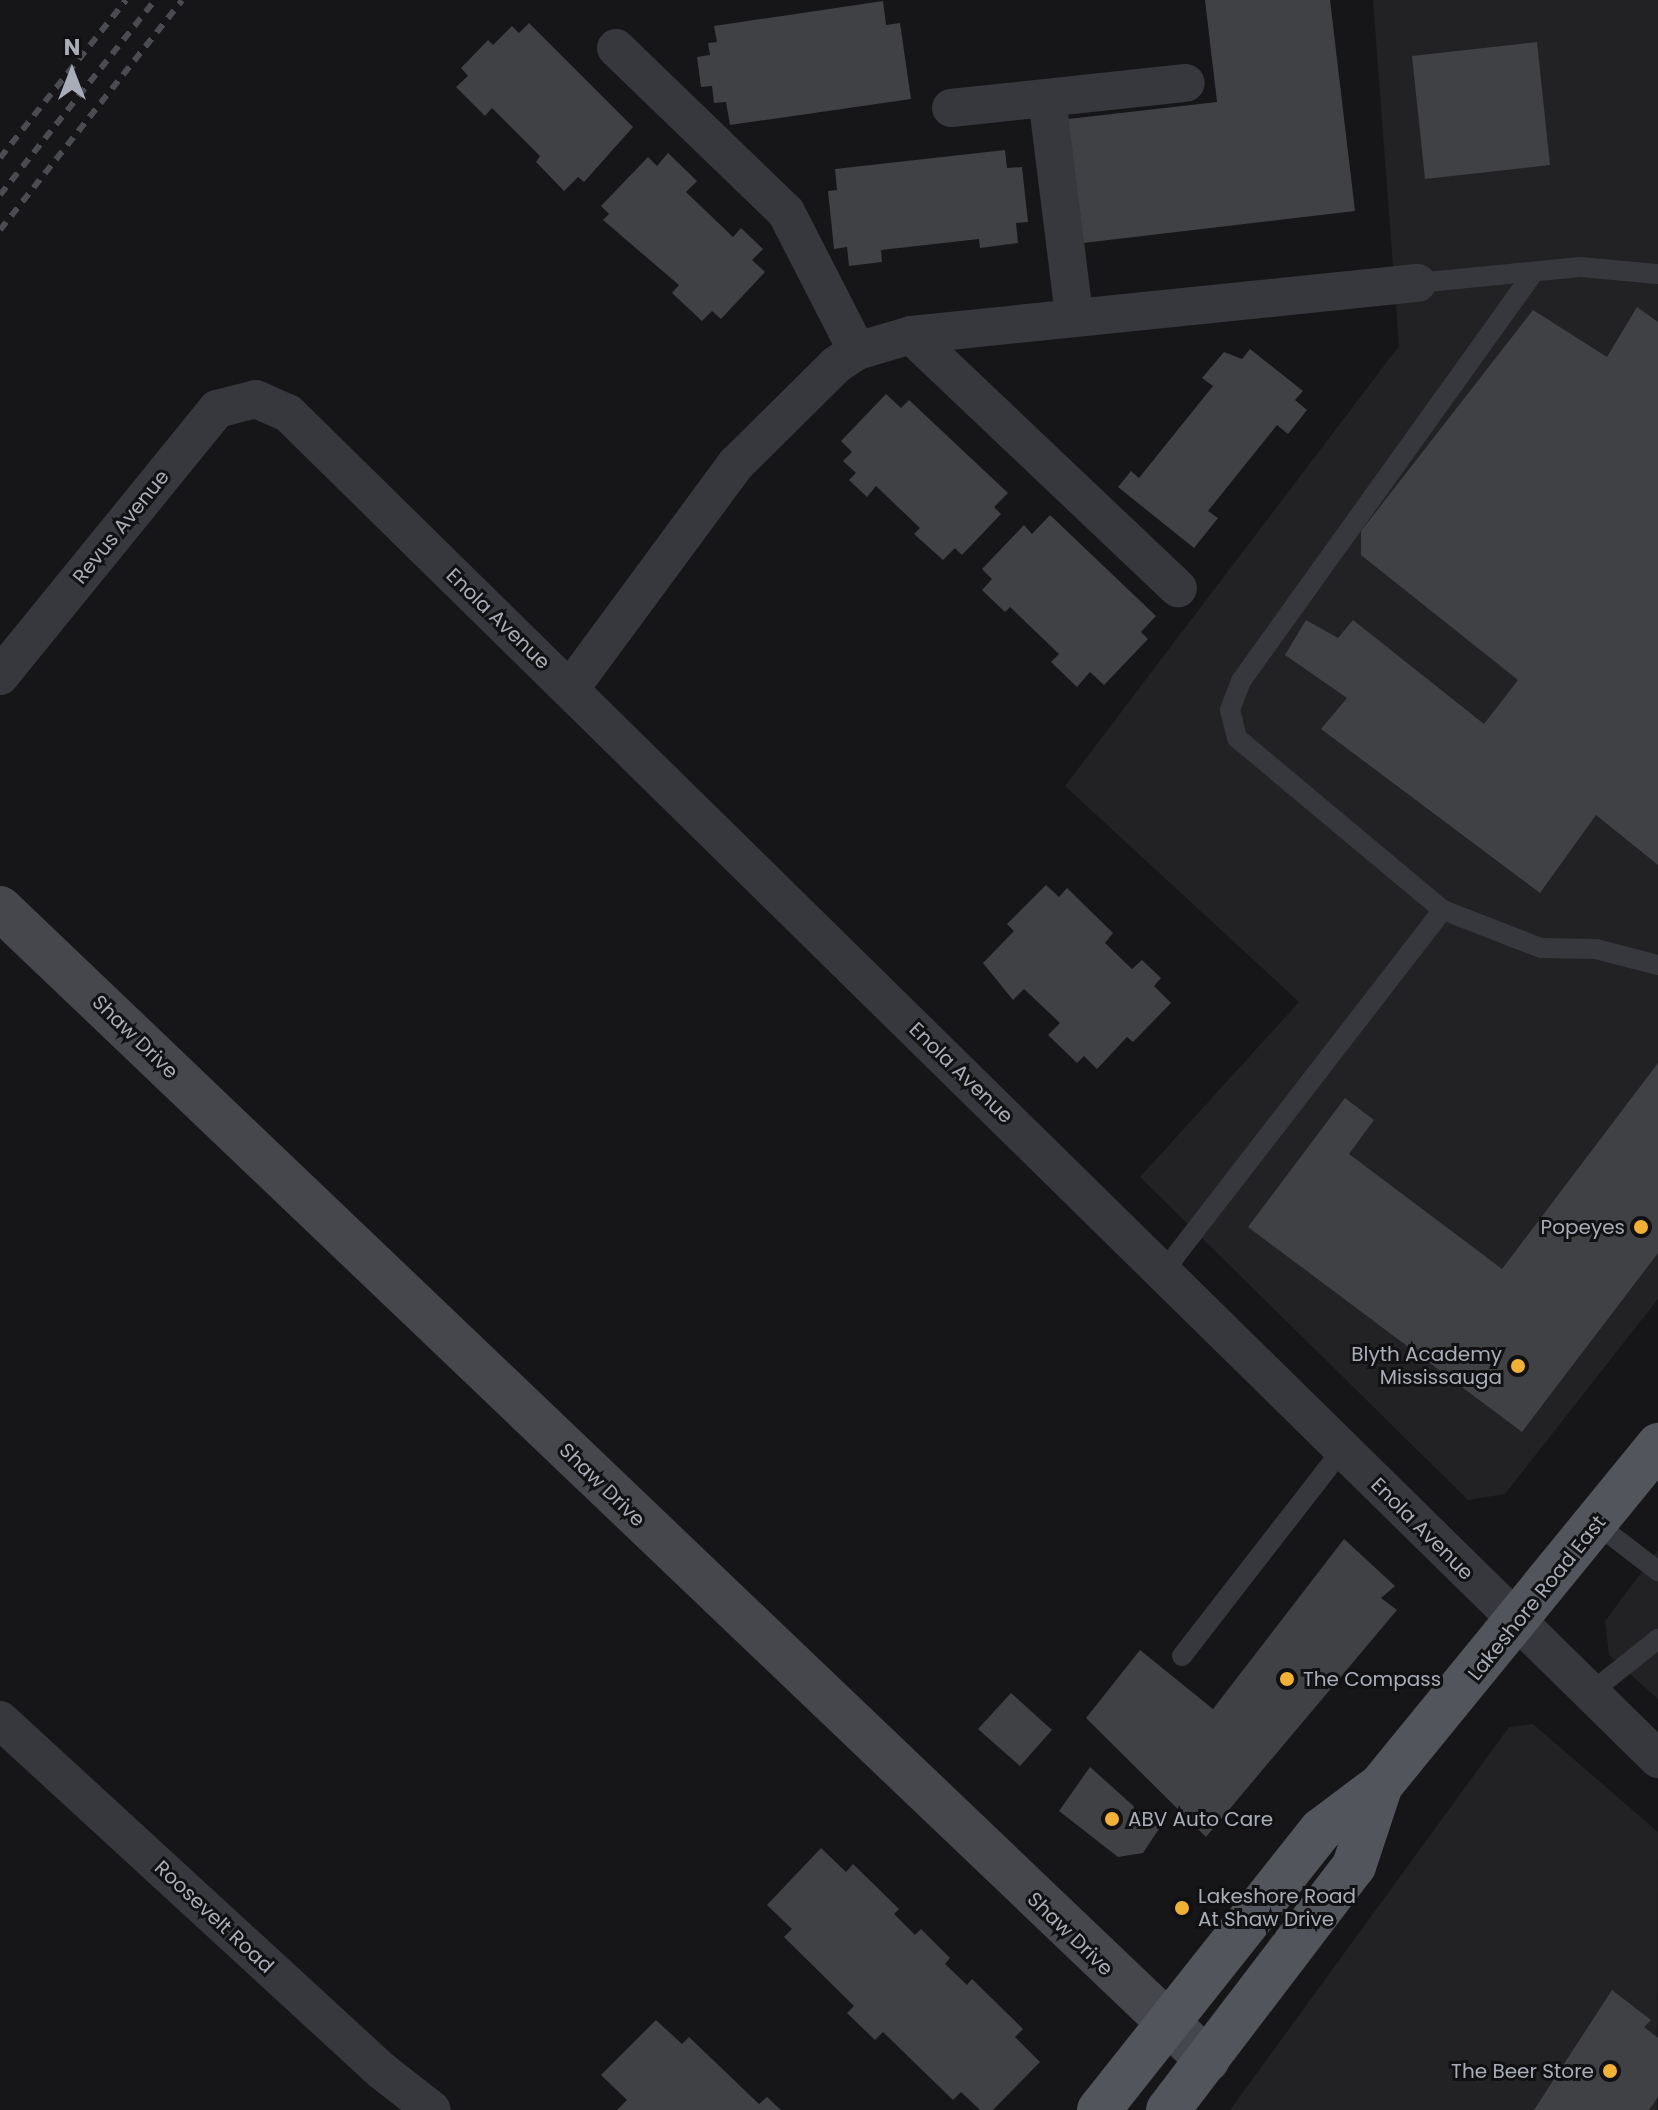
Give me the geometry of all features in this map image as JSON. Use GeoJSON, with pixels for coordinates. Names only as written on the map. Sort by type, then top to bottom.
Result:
{"type":"FeatureCollection","features":[{"type":"Feature","properties":{"kind":"main road","name":"Lakeshore Road East"},"geometry":{"type":"LineString","coordinates":[[1099,2110],[1321,1830],[1381,1785],[1598,1525],[1658,1445]]}},
{"type":"Feature","properties":{"kind":"main road","name":"Lakeshore Road East"},"geometry":{"type":"LineString","coordinates":[[1168,2110],[1354,1866],[1381,1785]]}},
{"type":"Feature","properties":{"kind":"street"},"geometry":{"type":"LineString","coordinates":[[616,48],[786,212],[857,351]]}},
{"type":"Feature","properties":{"kind":"street"},"geometry":{"type":"LineString","coordinates":[[951,108],[1186,83]]}},
{"type":"Feature","properties":{"kind":"street"},"geometry":{"type":"LineString","coordinates":[[1047,98],[1074,316]]}},
{"type":"Feature","properties":{"kind":"street"},"geometry":{"type":"LineString","coordinates":[[570,689],[736,464],[836,365],[857,351],[911,335],[1417,283]]}},
{"type":"Feature","properties":{"kind":"street"},"geometry":{"type":"LineString","coordinates":[[911,335],[1178,588]]}},
{"type":"Feature","properties":{"kind":"street","name":"Enola Avenue"},"geometry":{"type":"LineString","coordinates":[[256,399],[288,413],[1658,1759]]}},
{"type":"Feature","properties":{"kind":"street","name":"Revus Avenue"},"geometry":{"type":"LineString","coordinates":[[0,676],[217,409],[256,399]]}},
{"type":"Feature","properties":{"kind":"street","name":"Shaw Drive"},"geometry":{"type":"LineString","coordinates":[[0,908],[1165,2024],[1207,2060]]}},
{"type":"Feature","properties":{"kind":"street","name":"Roosevelt Road"},"geometry":{"type":"LineString","coordinates":[[0,1720],[382,2071],[432,2110]]}},
{"type":"Feature","properties":{"kind":"lane"},"geometry":{"type":"LineString","coordinates":[[1417,283],[1580,267],[1658,274]]}},
{"type":"Feature","properties":{"kind":"lane"},"geometry":{"type":"LineString","coordinates":[[1534,272],[1241,681],[1230,710],[1237,738],[1443,910],[1541,948],[1596,949],[1658,965]]}},
{"type":"Feature","properties":{"kind":"lane"},"geometry":{"type":"LineString","coordinates":[[1163,1272],[1443,910]]}},
{"type":"Feature","properties":{"kind":"lane"},"geometry":{"type":"LineString","coordinates":[[1182,1656],[1342,1450]]}},
{"type":"Feature","properties":{"kind":"lane"},"geometry":{"type":"LineString","coordinates":[[1598,1525],[1656,1565]]}},
{"type":"Feature","properties":{"kind":"lane"},"geometry":{"type":"LineString","coordinates":[[1590,1693],[1658,1639]]}},
{"type":"Feature","properties":{"kind":"shaded area"},"geometry":{"type":"Polygon","coordinates":[[[1373,0],[1658,0],[1658,1299],[1505,1494],[1468,1500],[1140,1177],[1299,1002],[1065,786],[1399,346],[1373,0]]]}},
{"type":"Feature","properties":{"kind":"shaded area"},"geometry":{"type":"Polygon","coordinates":[[[1658,1550],[1658,1699],[1609,1655],[1605,1621],[1658,1550]]]}},
{"type":"Feature","properties":{"kind":"shaded area"},"geometry":{"type":"Polygon","coordinates":[[[1533,1724],[1658,1832],[1657,2110],[1230,2110],[1509,1727],[1533,1724]]]}},
{"type":"Feature","properties":{"kind":"building"},"geometry":{"type":"Polygon","coordinates":[[[1205,0],[1330,0],[1355,211],[1083,243],[1068,119],[1217,102],[1205,0]]]}},
{"type":"Feature","properties":{"kind":"building"},"geometry":{"type":"Polygon","coordinates":[[[883,1],[886,25],[900,23],[911,99],[730,125],[726,102],[714,103],[712,86],[701,87],[697,57],[710,55],[708,43],[717,42],[714,26],[883,1]]]}},
{"type":"Feature","properties":{"kind":"building"},"geometry":{"type":"Polygon","coordinates":[[[529,23],[633,127],[584,182],[578,177],[564,191],[536,162],[540,156],[492,108],[485,116],[456,87],[468,76],[461,68],[488,40],[493,45],[512,26],[519,33],[529,23]]]}},
{"type":"Feature","properties":{"kind":"building"},"geometry":{"type":"Polygon","coordinates":[[[1537,42],[1550,165],[1425,179],[1412,56],[1537,42]]]}},
{"type":"Feature","properties":{"kind":"building"},"geometry":{"type":"Polygon","coordinates":[[[1005,150],[1007,168],[1022,167],[1028,222],[1016,223],[1018,243],[980,248],[979,239],[881,250],[882,262],[849,266],[847,247],[834,249],[828,191],[837,190],[835,169],[1005,150]]]}},
{"type":"Feature","properties":{"kind":"building"},"geometry":{"type":"Polygon","coordinates":[[[668,153],[697,181],[686,192],[733,237],[741,228],[763,249],[752,260],[765,272],[721,319],[712,311],[702,321],[672,293],[679,285],[603,220],[609,214],[601,206],[648,157],[657,166],[668,153]]]}},
{"type":"Feature","properties":{"kind":"building"},"geometry":{"type":"Polygon","coordinates":[[[1637,307],[1658,322],[1658,865],[1596,815],[1540,893],[1321,729],[1347,698],[1285,655],[1306,620],[1338,638],[1353,620],[1484,724],[1518,680],[1361,555],[1361,531],[1533,310],[1607,357],[1637,307]]]}},
{"type":"Feature","properties":{"kind":"building"},"geometry":{"type":"Polygon","coordinates":[[[1250,349],[1303,391],[1295,400],[1307,410],[1288,434],[1277,425],[1208,511],[1218,518],[1194,548],[1118,487],[1131,471],[1139,478],[1213,386],[1202,378],[1224,352],[1242,359],[1250,349]]]}},
{"type":"Feature","properties":{"kind":"building"},"geometry":{"type":"Polygon","coordinates":[[[886,394],[901,408],[909,400],[1008,493],[994,507],[1001,514],[962,555],[955,548],[943,560],[914,534],[920,528],[876,486],[867,497],[849,480],[856,473],[843,461],[852,452],[841,441],[886,394]]]}},
{"type":"Feature","properties":{"kind":"building"},"geometry":{"type":"Polygon","coordinates":[[[1050,515],[1156,616],[1141,632],[1148,639],[1104,685],[1090,672],[1077,687],[1051,662],[1059,654],[1010,607],[1005,612],[982,590],[992,579],[982,569],[1024,525],[1032,534],[1050,515]]]}},
{"type":"Feature","properties":{"kind":"building"},"geometry":{"type":"Polygon","coordinates":[[[1046,885],[1059,897],[1067,888],[1113,933],[1105,943],[1132,969],[1142,960],[1161,978],[1154,986],[1171,1003],[1133,1042],[1127,1037],[1097,1069],[1084,1056],[1077,1063],[1048,1035],[1060,1023],[1024,989],[1013,1000],[983,963],[1014,931],[1007,924],[1046,885]]]}},
{"type":"Feature","properties":{"kind":"building"},"geometry":{"type":"Polygon","coordinates":[[[1658,1063],[1658,1253],[1522,1432],[1248,1227],[1345,1098],[1374,1120],[1349,1154],[1502,1269],[1658,1063]]]}},
{"type":"Feature","properties":{"kind":"building","name":"The Compass"},"geometry":{"type":"Polygon","coordinates":[[[1344,1539],[1395,1586],[1381,1598],[1397,1610],[1206,1837],[1086,1718],[1140,1650],[1213,1709],[1344,1539]]]}},
{"type":"Feature","properties":{"kind":"building"},"geometry":{"type":"Polygon","coordinates":[[[1011,1693],[1052,1730],[1020,1766],[978,1729],[1011,1693]]]}},
{"type":"Feature","properties":{"kind":"building"},"geometry":{"type":"Polygon","coordinates":[[[1090,1767],[1159,1829],[1143,1853],[1118,1857],[1059,1811],[1090,1767]]]}},
{"type":"Feature","properties":{"kind":"building"},"geometry":{"type":"Polygon","coordinates":[[[821,1848],[846,1872],[853,1864],[899,1909],[894,1914],[915,1935],[921,1929],[950,1958],[945,1964],[967,1985],[972,1979],[1023,2029],[1015,2037],[1040,2062],[993,2110],[980,2110],[961,2092],[953,2100],[883,2032],[875,2040],[847,2013],[854,2006],[784,1937],[792,1929],[767,1905],[821,1848]]]}},
{"type":"Feature","properties":{"kind":"building","name":"The Beer Store"},"geometry":{"type":"Polygon","coordinates":[[[1612,1990],[1651,2020],[1644,2027],[1658,2038],[1658,2097],[1649,2110],[1534,2110],[1612,1990]]]}},
{"type":"Feature","properties":{"kind":"building"},"geometry":{"type":"Polygon","coordinates":[[[656,2020],[682,2044],[689,2037],[759,2104],[767,2097],[781,2110],[617,2110],[627,2100],[601,2075],[656,2020]]]}},
{"type":"Feature","properties":{"kind":"railway"},"geometry":{"type":"LineString","coordinates":[[0,158],[126,0]]}},
{"type":"Feature","properties":{"kind":"railway"},"geometry":{"type":"LineString","coordinates":[[0,195],[155,0]]}},
{"type":"Feature","properties":{"kind":"railway"},"geometry":{"type":"LineString","coordinates":[[0,230],[182,0]]}},
{"type":"Feature","properties":{"kind":"place","name":"Popeyes"},"geometry":{"type":"Point","coordinates":[1641,1227]}},
{"type":"Feature","properties":{"kind":"place","name":"Blyth Academy Mississauga"},"geometry":{"type":"Point","coordinates":[1518,1366]}},
{"type":"Feature","properties":{"kind":"place","name":"The Compass"},"geometry":{"type":"Point","coordinates":[1287,1679]}},
{"type":"Feature","properties":{"kind":"place","name":"ABV Auto Care"},"geometry":{"type":"Point","coordinates":[1112,1819]}},
{"type":"Feature","properties":{"kind":"place","name":"Lakeshore Road At Shaw Drive"},"geometry":{"type":"Point","coordinates":[1182,1908]}},
{"type":"Feature","properties":{"kind":"place","name":"The Beer Store"},"geometry":{"type":"Point","coordinates":[1610,2071]}}]}
